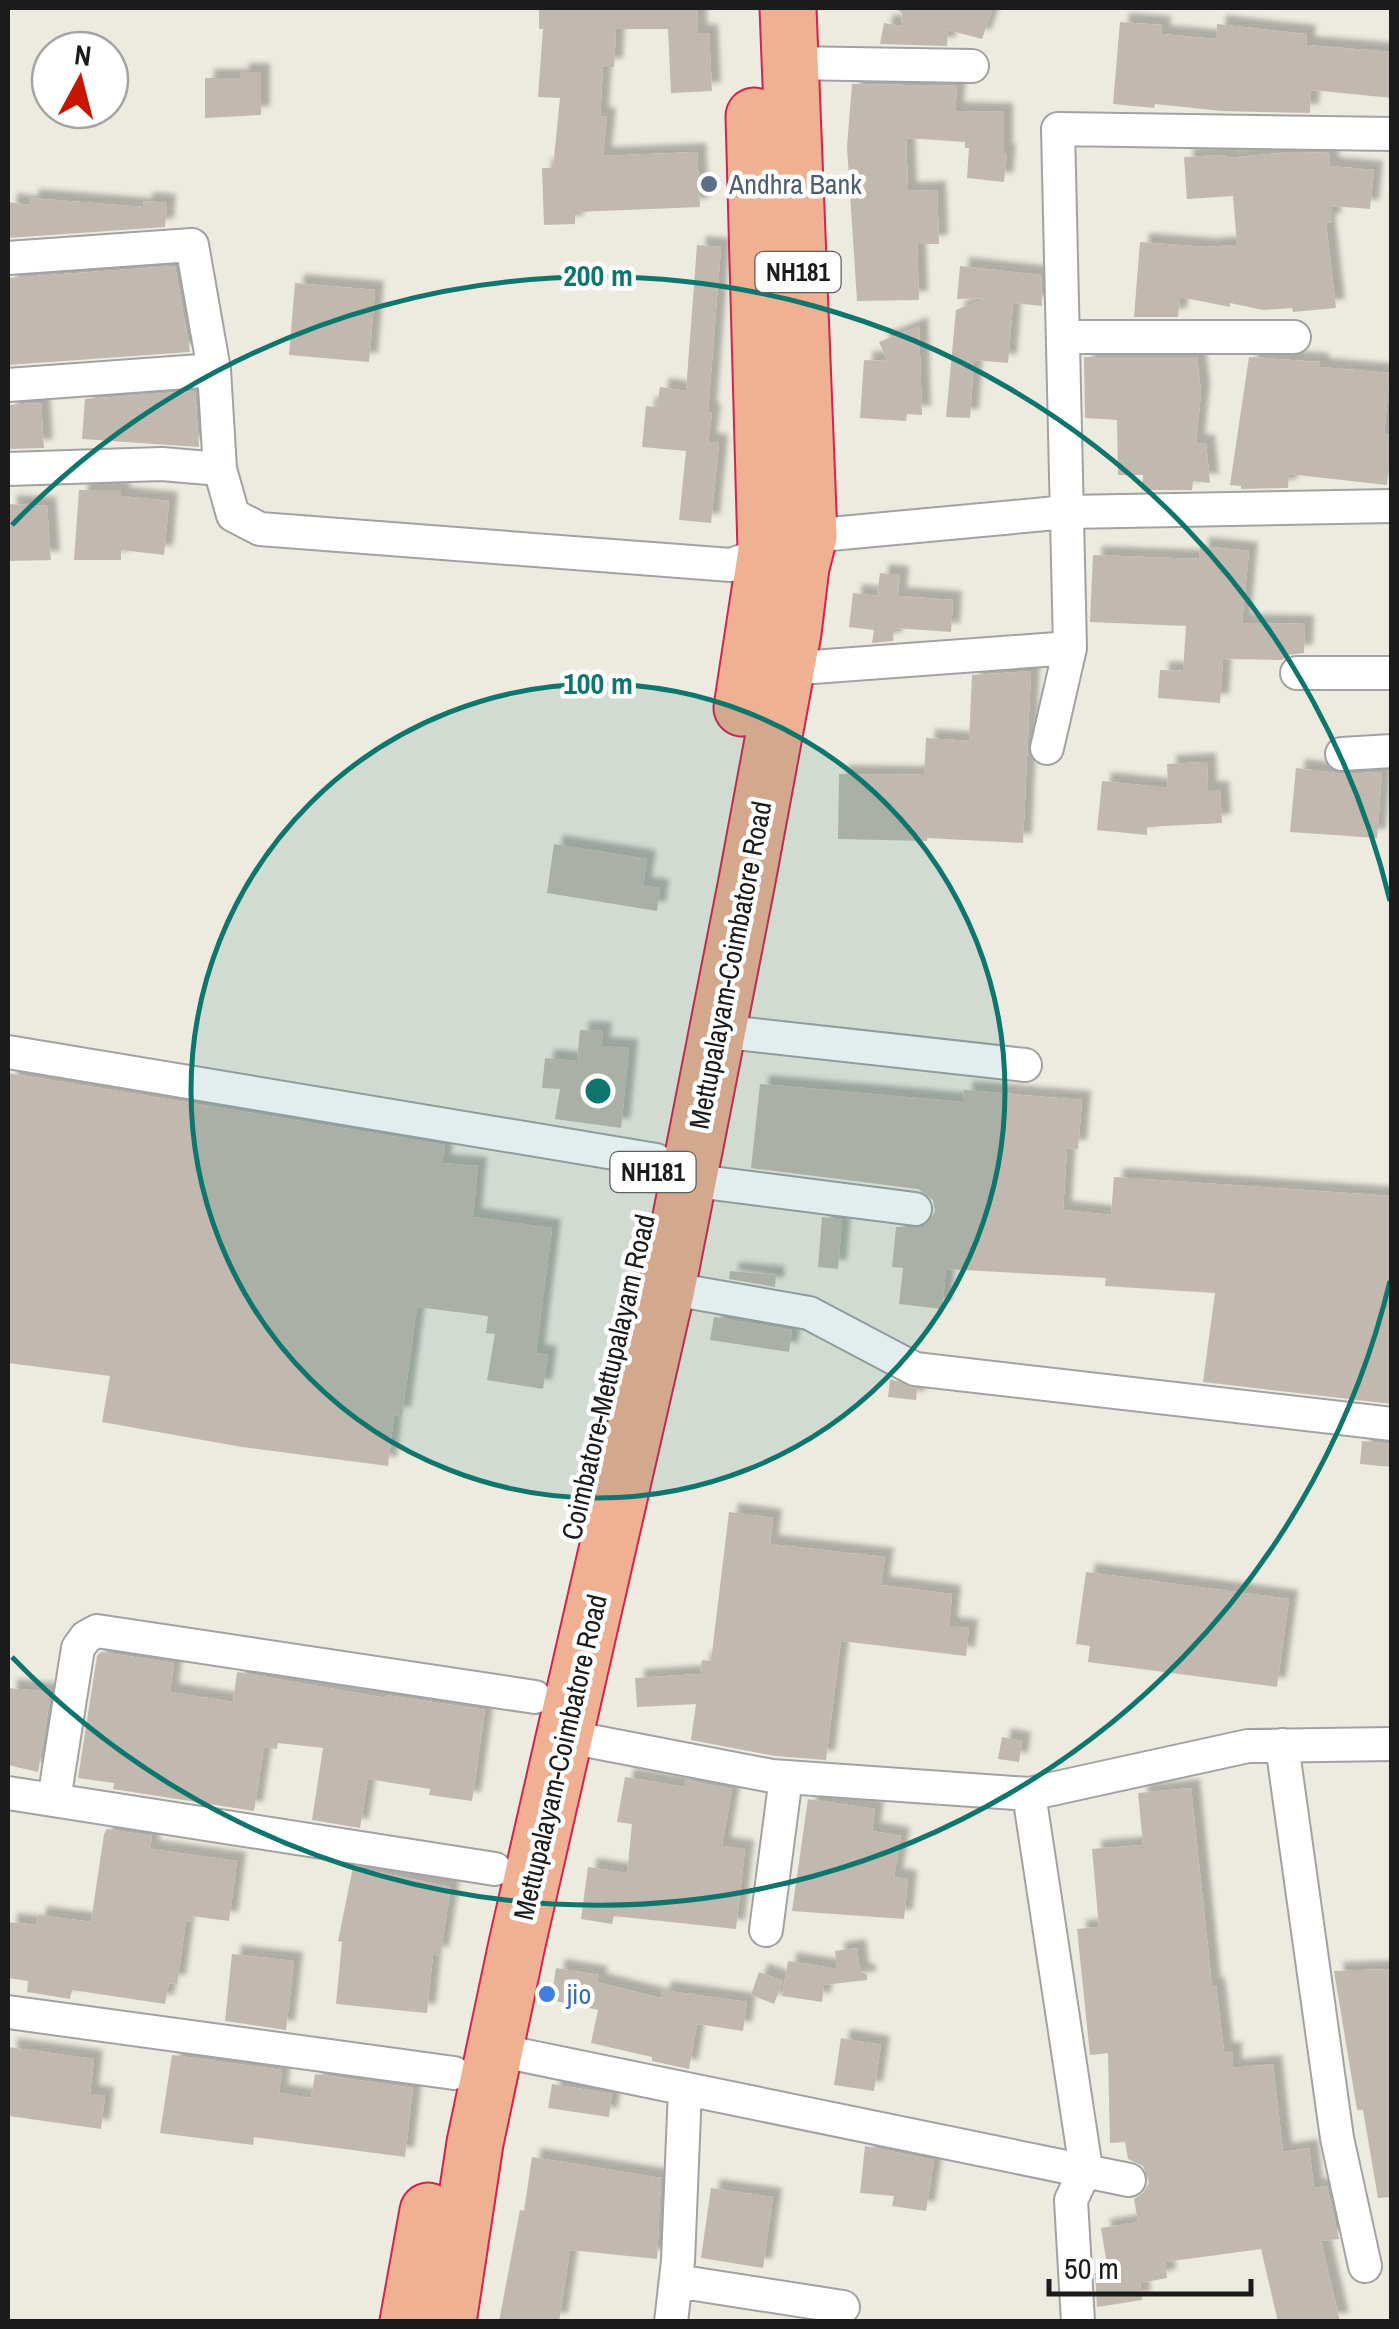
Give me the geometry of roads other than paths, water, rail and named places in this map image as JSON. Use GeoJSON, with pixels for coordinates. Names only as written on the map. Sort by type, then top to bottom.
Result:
{"type":"FeatureCollection","features":[{"type":"Feature","properties":{"kind":"highway","name":"Coimbatore-Mettupalayam Road"},"geometry":{"type":"LineString","coordinates":[[474,2064],[496,1869],[550,1717],[672,1170],[730,785],[788,544],[750,8]]}},
{"type":"Feature","properties":{"kind":"highway","name":"Mettupalayam-Coimbatore Road"},"geometry":{"type":"LineString","coordinates":[[448,2322],[458,2141],[550,1717],[667,1288],[672,1170],[718,1032],[786,668],[800,567],[788,544],[788,8]]}},
{"type":"Feature","properties":{"kind":"highway","name":"NH181"},"geometry":{"type":"LineString","coordinates":[[408,2322],[458,2141]]}},
{"type":"Feature","properties":{"kind":"street"},"geometry":{"type":"LineString","coordinates":[[790,63],[972,66]]}},
{"type":"Feature","properties":{"kind":"street"},"geometry":{"type":"LineString","coordinates":[[1047,748],[1070,648],[1058,129],[1392,134]]}},
{"type":"Feature","properties":{"kind":"street"},"geometry":{"type":"LineString","coordinates":[[8,258],[192,245],[214,370],[220,469],[233,515],[260,529],[731,565],[788,544],[1067,512],[1392,506]]}},
{"type":"Feature","properties":{"kind":"street"},"geometry":{"type":"LineString","coordinates":[[1064,337],[1294,336]]}},
{"type":"Feature","properties":{"kind":"street"},"geometry":{"type":"LineString","coordinates":[[8,385],[214,370]]}},
{"type":"Feature","properties":{"kind":"street"},"geometry":{"type":"LineString","coordinates":[[8,468],[162,464],[220,469]]}},
{"type":"Feature","properties":{"kind":"street"},"geometry":{"type":"LineString","coordinates":[[786,668],[1070,648]]}},
{"type":"Feature","properties":{"kind":"street"},"geometry":{"type":"LineString","coordinates":[[1297,673],[1392,673]]}},
{"type":"Feature","properties":{"kind":"street"},"geometry":{"type":"LineString","coordinates":[[1342,754],[1392,751]]}},
{"type":"Feature","properties":{"kind":"street"},"geometry":{"type":"LineString","coordinates":[[718,1032],[1024,1065]]}},
{"type":"Feature","properties":{"kind":"street"},"geometry":{"type":"LineString","coordinates":[[8,1052],[914,1209]]}},
{"type":"Feature","properties":{"kind":"street"},"geometry":{"type":"LineString","coordinates":[[667,1288],[810,1313],[915,1369],[1392,1424]]}},
{"type":"Feature","properties":{"kind":"street"},"geometry":{"type":"LineString","coordinates":[[54,1800],[78,1648],[86,1637],[98,1631],[550,1717],[786,1777],[1029,1794],[1248,1746],[1392,1744]]}},
{"type":"Feature","properties":{"kind":"street"},"geometry":{"type":"LineString","coordinates":[[1282,1745],[1335,2122],[1365,2266]]}},
{"type":"Feature","properties":{"kind":"street"},"geometry":{"type":"LineString","coordinates":[[766,1930],[786,1777]]}},
{"type":"Feature","properties":{"kind":"street"},"geometry":{"type":"LineString","coordinates":[[8,1793],[496,1869]]}},
{"type":"Feature","properties":{"kind":"street"},"geometry":{"type":"LineString","coordinates":[[1029,1794],[1086,2169],[1071,2200],[1078,2322]]}},
{"type":"Feature","properties":{"kind":"street"},"geometry":{"type":"LineString","coordinates":[[8,2012],[686,2089],[1129,2180]]}},
{"type":"Feature","properties":{"kind":"street"},"geometry":{"type":"LineString","coordinates":[[671,2322],[686,2089]]}},
{"type":"Feature","properties":{"kind":"street"},"geometry":{"type":"LineString","coordinates":[[676,2282],[843,2307]]}},
{"type":"Feature","properties":{"kind":"place","name":"Andhra Bank"},"geometry":{"type":"Point","coordinates":[709,184]}},
{"type":"Feature","properties":{"kind":"place","name":"jio"},"geometry":{"type":"Point","coordinates":[547,1994]}}]}
